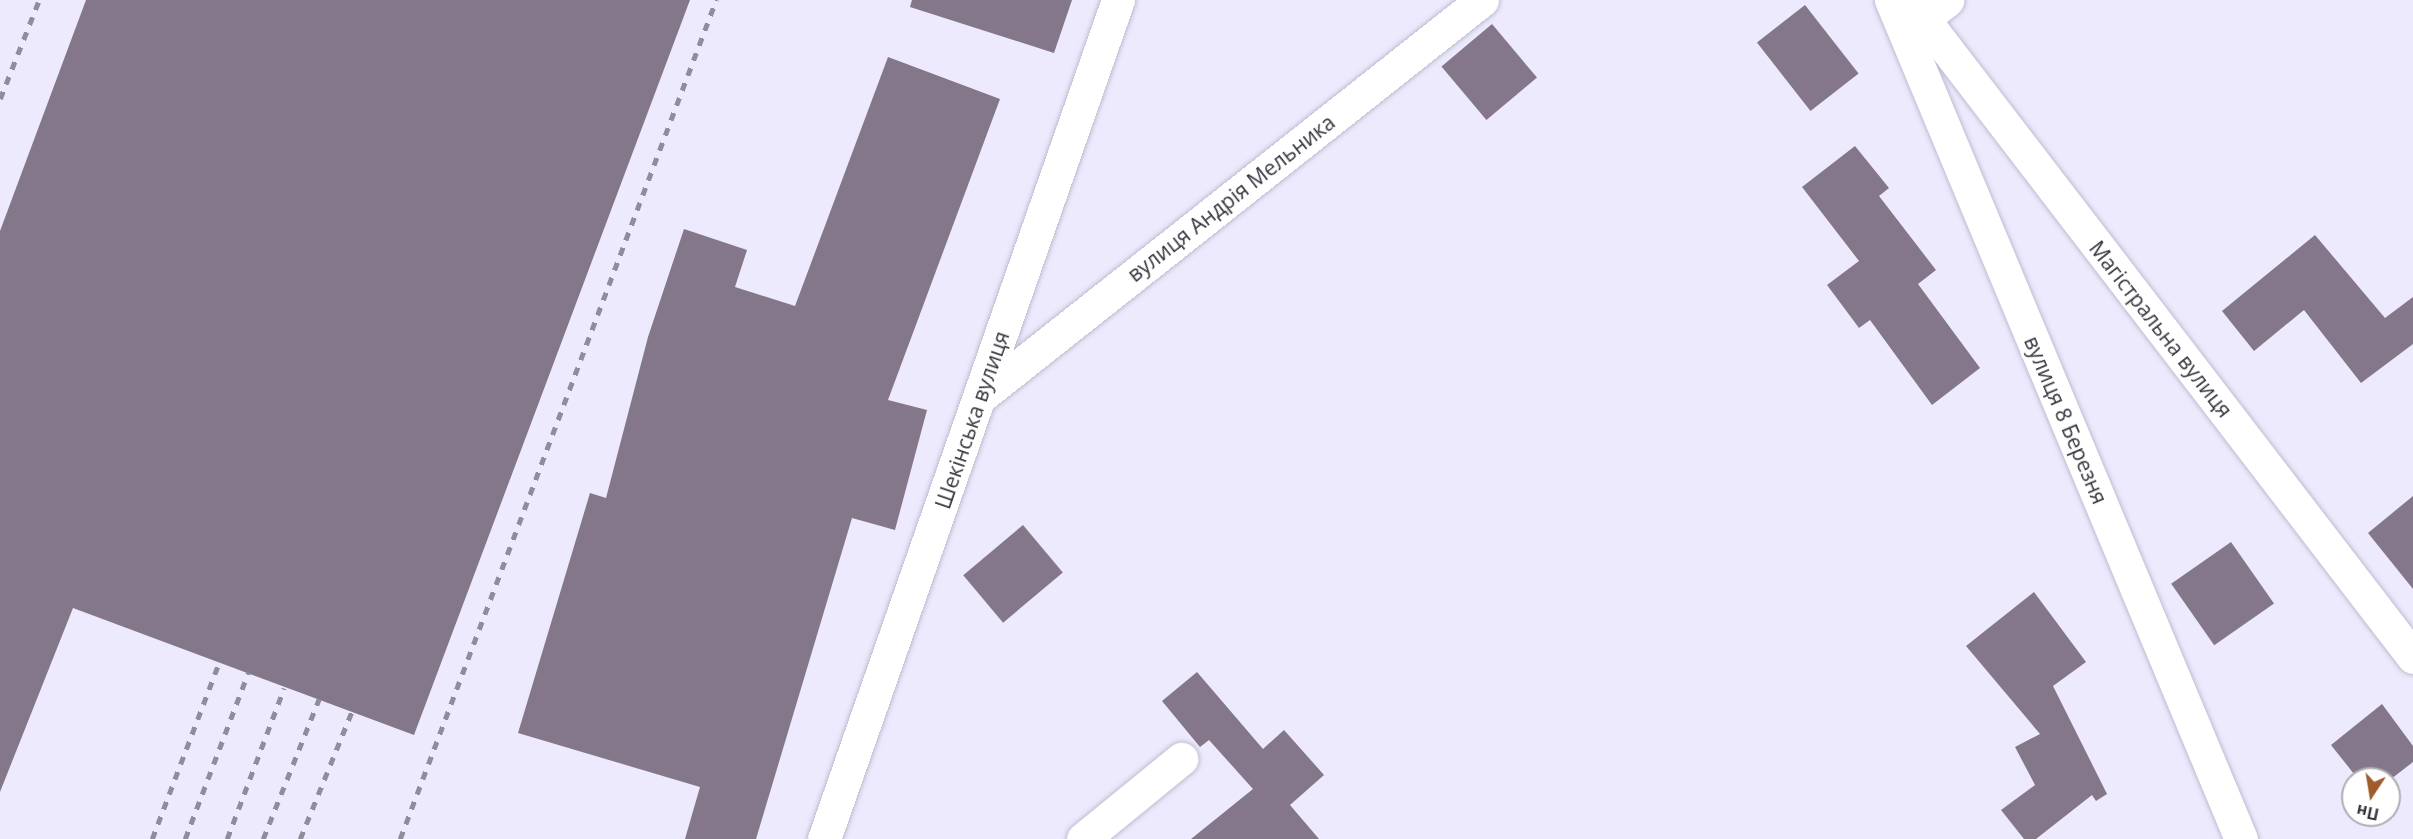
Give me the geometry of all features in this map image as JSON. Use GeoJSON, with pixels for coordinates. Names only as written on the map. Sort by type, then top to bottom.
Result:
{"type":"FeatureCollection","features":[{"type":"Feature","properties":{"kind":"street","name":"Шекінська вулиця"},"geometry":{"type":"LineString","coordinates":[[824,839],[1118,0]]}},
{"type":"Feature","properties":{"kind":"street","name":"вулиця Андрія Мельника"},"geometry":{"type":"LineString","coordinates":[[980,397],[1482,0]]}},
{"type":"Feature","properties":{"kind":"street","name":"вулиця 8 Березня"},"geometry":{"type":"LineString","coordinates":[[1891,0],[2241,839]]}},
{"type":"Feature","properties":{"kind":"street","name":"Магістральна вулиця"},"geometry":{"type":"LineString","coordinates":[[1927,6],[2413,657]]}},
{"type":"Feature","properties":{"kind":"street"},"geometry":{"type":"LineString","coordinates":[[1083,839],[1181,759]]}},
{"type":"Feature","properties":{"kind":"building"},"geometry":{"type":"Polygon","coordinates":[[[86,0],[690,0],[414,735],[73,608],[0,792],[0,231],[86,0]]]}},
{"type":"Feature","properties":{"kind":"building"},"geometry":{"type":"Polygon","coordinates":[[[912,0],[1072,0],[1054,53],[910,7],[912,0]]]}},
{"type":"Feature","properties":{"kind":"building"},"geometry":{"type":"Polygon","coordinates":[[[1805,5],[1859,74],[1810,111],[1757,43],[1805,5]]]}},
{"type":"Feature","properties":{"kind":"building"},"geometry":{"type":"Polygon","coordinates":[[[1492,24],[1537,78],[1486,120],[1441,66],[1492,24]]]}},
{"type":"Feature","properties":{"kind":"building"},"geometry":{"type":"Polygon","coordinates":[[[888,57],[1000,99],[888,400],[927,410],[895,530],[852,518],[756,839],[685,839],[700,787],[518,733],[590,493],[606,498],[648,337],[684,229],[747,250],[735,287],[795,306],[888,57]]]}},
{"type":"Feature","properties":{"kind":"building"},"geometry":{"type":"Polygon","coordinates":[[[1855,146],[1889,188],[1879,196],[1936,270],[1918,284],[1980,368],[1932,405],[1870,320],[1859,328],[1827,285],[1859,261],[1802,187],[1855,146]]]}},
{"type":"Feature","properties":{"kind":"building"},"geometry":{"type":"Polygon","coordinates":[[[2315,235],[2385,318],[2413,297],[2413,344],[2361,383],[2304,310],[2254,351],[2222,311],[2315,235]]]}},
{"type":"Feature","properties":{"kind":"building"},"geometry":{"type":"Polygon","coordinates":[[[2413,496],[2413,589],[2368,533],[2413,496]]]}},
{"type":"Feature","properties":{"kind":"building"},"geometry":{"type":"Polygon","coordinates":[[[1023,525],[1063,572],[1003,623],[963,575],[1023,525]]]}},
{"type":"Feature","properties":{"kind":"building"},"geometry":{"type":"Polygon","coordinates":[[[2231,542],[2274,603],[2214,645],[2171,584],[2231,542]]]}},
{"type":"Feature","properties":{"kind":"building"},"geometry":{"type":"Polygon","coordinates":[[[2034,592],[2086,662],[2053,686],[2107,794],[2096,801],[2092,795],[2036,839],[2024,839],[2001,810],[2035,785],[2015,747],[2040,734],[1966,646],[2034,592]]]}},
{"type":"Feature","properties":{"kind":"building"},"geometry":{"type":"Polygon","coordinates":[[[1197,672],[1263,749],[1284,730],[1324,775],[1290,805],[1319,839],[1191,839],[1253,789],[1209,740],[1200,747],[1162,701],[1197,672]]]}},
{"type":"Feature","properties":{"kind":"building"},"geometry":{"type":"Polygon","coordinates":[[[2382,704],[2413,746],[2413,762],[2401,771],[2401,767],[2348,767],[2331,745],[2382,704]]]}},
{"type":"Feature","properties":{"kind":"railway"},"geometry":{"type":"LineString","coordinates":[[0,99],[39,0]]}},
{"type":"Feature","properties":{"kind":"railway"},"geometry":{"type":"LineString","coordinates":[[400,839],[716,0]]}},
{"type":"Feature","properties":{"kind":"railway"},"geometry":{"type":"LineString","coordinates":[[152,839],[219,663]]}},
{"type":"Feature","properties":{"kind":"railway"},"geometry":{"type":"LineString","coordinates":[[185,839],[248,673]]}},
{"type":"Feature","properties":{"kind":"railway"},"geometry":{"type":"LineString","coordinates":[[227,839],[284,688]]}},
{"type":"Feature","properties":{"kind":"railway"},"geometry":{"type":"LineString","coordinates":[[263,839],[319,699]]}},
{"type":"Feature","properties":{"kind":"railway"},"geometry":{"type":"LineString","coordinates":[[300,839],[352,711]]}}]}
